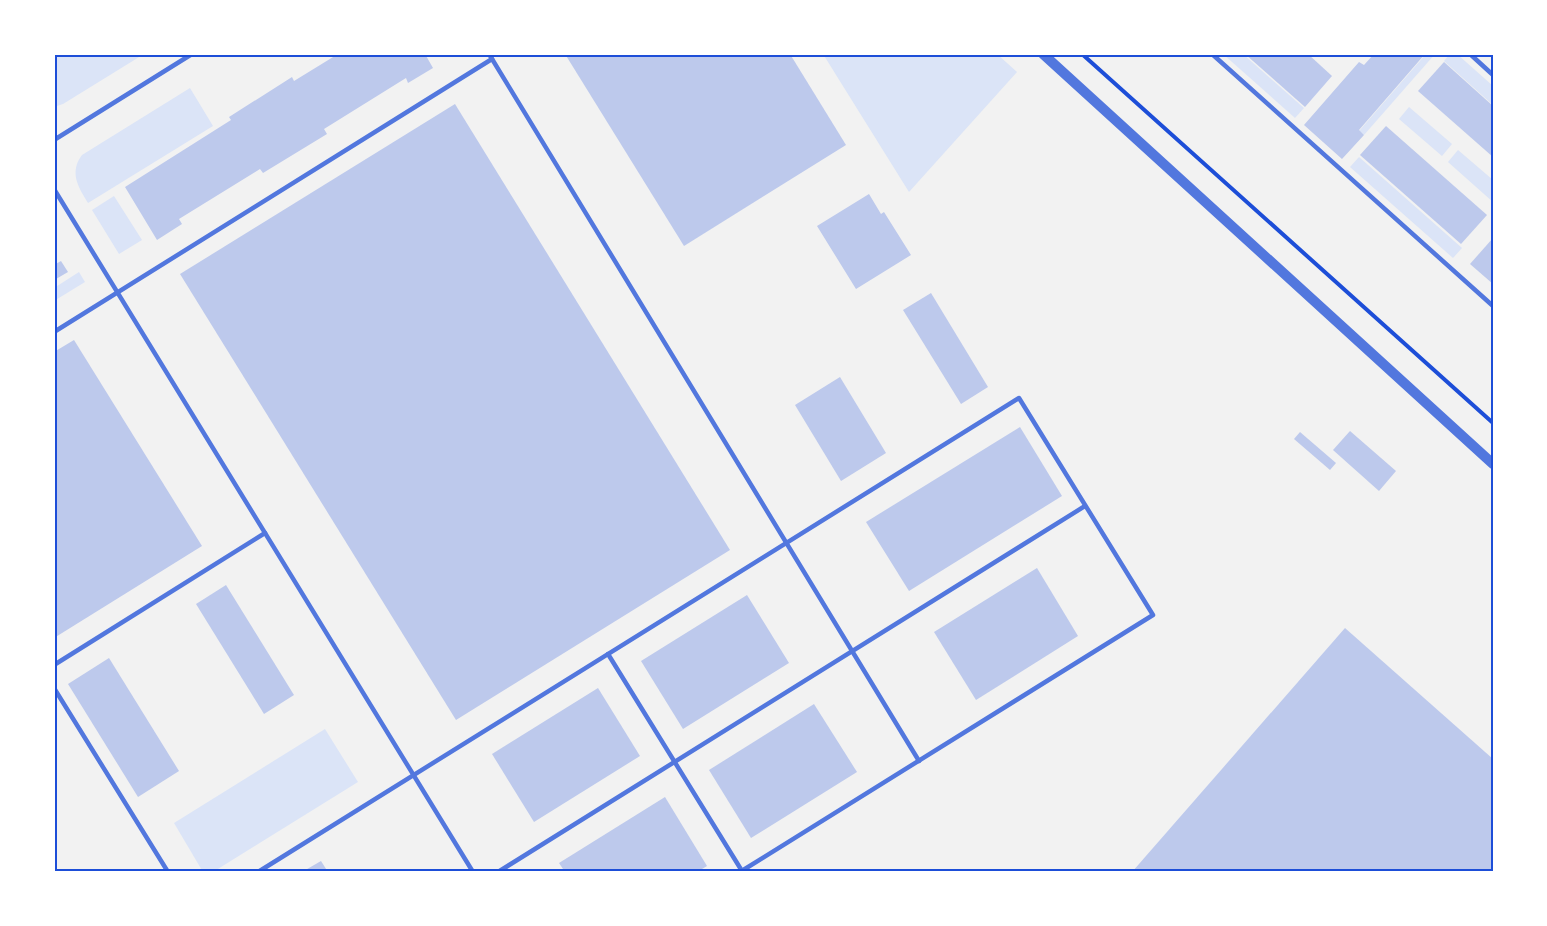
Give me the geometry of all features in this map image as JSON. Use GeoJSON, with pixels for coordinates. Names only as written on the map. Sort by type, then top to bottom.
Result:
{"type":"FeatureCollection","features":[{"type":"Feature","properties":{"kind":"street"},"geometry":{"type":"LineString","coordinates":[[1043,54],[1493,464]]}},
{"type":"Feature","properties":{"kind":"lane"},"geometry":{"type":"LineString","coordinates":[[54,140],[192,54]]}},
{"type":"Feature","properties":{"kind":"lane"},"geometry":{"type":"LineString","coordinates":[[1212,54],[1493,306]]}},
{"type":"Feature","properties":{"kind":"lane"},"geometry":{"type":"LineString","coordinates":[[1470,54],[1493,75]]}},
{"type":"Feature","properties":{"kind":"lane"},"geometry":{"type":"LineString","coordinates":[[54,332],[491,56],[919,760]]}},
{"type":"Feature","properties":{"kind":"lane"},"geometry":{"type":"LineString","coordinates":[[54,189],[473,872]]}},
{"type":"Feature","properties":{"kind":"lane"},"geometry":{"type":"LineString","coordinates":[[258,872],[1018,398],[1153,615],[741,871],[608,654]]}},
{"type":"Feature","properties":{"kind":"lane"},"geometry":{"type":"LineString","coordinates":[[498,872],[1085,506]]}},
{"type":"Feature","properties":{"kind":"lane"},"geometry":{"type":"LineString","coordinates":[[54,665],[265,533]]}},
{"type":"Feature","properties":{"kind":"lane"},"geometry":{"type":"LineString","coordinates":[[54,688],[168,872]]}},
{"type":"Feature","properties":{"kind":"path"},"geometry":{"type":"LineString","coordinates":[[1083,54],[1493,423]]}},
{"type":"Feature","properties":{"kind":"shaded area"},"geometry":{"type":"Polygon","coordinates":[[[54,54],[144,54],[63,104],[54,107],[54,54]]]}},
{"type":"Feature","properties":{"kind":"shaded area"},"geometry":{"type":"Polygon","coordinates":[[[823,54],[997,54],[1017,72],[909,192],[823,54]]]}},
{"type":"Feature","properties":{"kind":"shaded area"},"geometry":{"type":"Polygon","coordinates":[[[1223,54],[1243,54],[1304,108],[1295,118],[1223,54]]]}},
{"type":"Feature","properties":{"kind":"shaded area"},"geometry":{"type":"Polygon","coordinates":[[[1426,54],[1435,54],[1364,135],[1359,131],[1426,54]]]}},
{"type":"Feature","properties":{"kind":"shaded area"},"geometry":{"type":"Polygon","coordinates":[[[1450,54],[1457,54],[1493,86],[1493,105],[1444,61],[1450,54]]]}},
{"type":"Feature","properties":{"kind":"shaded area"},"geometry":{"type":"Polygon","coordinates":[[[190,88],[213,126],[88,203],[76,179],[76,167],[82,155],[190,88]]]}},
{"type":"Feature","properties":{"kind":"shaded area"},"geometry":{"type":"Polygon","coordinates":[[[1409,107],[1452,144],[1442,156],[1399,119],[1409,107]]]}},
{"type":"Feature","properties":{"kind":"shaded area"},"geometry":{"type":"Polygon","coordinates":[[[1458,150],[1493,180],[1493,202],[1448,162],[1458,150]]]}},
{"type":"Feature","properties":{"kind":"shaded area"},"geometry":{"type":"Polygon","coordinates":[[[1359,157],[1462,248],[1453,258],[1350,167],[1359,157]]]}},
{"type":"Feature","properties":{"kind":"shaded area"},"geometry":{"type":"Polygon","coordinates":[[[114,196],[142,240],[119,254],[92,210],[114,196]]]}},
{"type":"Feature","properties":{"kind":"shaded area"},"geometry":{"type":"Polygon","coordinates":[[[79,272],[85,282],[54,301],[54,288],[79,272]]]}},
{"type":"Feature","properties":{"kind":"shaded area"},"geometry":{"type":"Polygon","coordinates":[[[325,729],[358,782],[213,872],[203,872],[174,823],[325,729]]]}},
{"type":"Feature","properties":{"kind":"building"},"geometry":{"type":"Polygon","coordinates":[[[338,54],[425,54],[433,68],[408,83],[406,78],[324,129],[327,134],[263,173],[260,169],[179,219],[182,224],[157,240],[125,187],[231,120],[229,117],[292,77],[294,81],[338,54]]]}},
{"type":"Feature","properties":{"kind":"building"},"geometry":{"type":"Polygon","coordinates":[[[565,54],[790,54],[846,145],[684,246],[565,54]]]}},
{"type":"Feature","properties":{"kind":"building"},"geometry":{"type":"Polygon","coordinates":[[[1245,54],[1308,54],[1332,76],[1305,107],[1245,54]]]}},
{"type":"Feature","properties":{"kind":"building"},"geometry":{"type":"Polygon","coordinates":[[[1374,54],[1425,54],[1359,130],[1364,135],[1342,159],[1304,125],[1359,62],[1364,65],[1374,54]]]}},
{"type":"Feature","properties":{"kind":"building"},"geometry":{"type":"Polygon","coordinates":[[[1444,62],[1493,106],[1493,157],[1418,91],[1444,62]]]}},
{"type":"Feature","properties":{"kind":"building"},"geometry":{"type":"Polygon","coordinates":[[[455,104],[730,550],[456,720],[180,274],[455,104]]]}},
{"type":"Feature","properties":{"kind":"building"},"geometry":{"type":"Polygon","coordinates":[[[1386,126],[1487,215],[1461,244],[1360,155],[1386,126]]]}},
{"type":"Feature","properties":{"kind":"building"},"geometry":{"type":"Polygon","coordinates":[[[869,194],[881,214],[884,212],[911,255],[856,289],[817,226],[869,194]]]}},
{"type":"Feature","properties":{"kind":"building"},"geometry":{"type":"Polygon","coordinates":[[[1493,238],[1493,284],[1470,264],[1493,238]]]}},
{"type":"Feature","properties":{"kind":"building"},"geometry":{"type":"Polygon","coordinates":[[[61,261],[68,272],[56,279],[54,265],[61,261]]]}},
{"type":"Feature","properties":{"kind":"building"},"geometry":{"type":"Polygon","coordinates":[[[931,293],[988,387],[961,404],[903,310],[931,293]]]}},
{"type":"Feature","properties":{"kind":"building"},"geometry":{"type":"Polygon","coordinates":[[[74,340],[202,546],[54,638],[54,352],[74,340]]]}},
{"type":"Feature","properties":{"kind":"building"},"geometry":{"type":"Polygon","coordinates":[[[840,377],[886,453],[841,481],[795,405],[840,377]]]}},
{"type":"Feature","properties":{"kind":"building"},"geometry":{"type":"Polygon","coordinates":[[[1020,427],[1062,496],[909,591],[866,522],[1020,427]]]}},
{"type":"Feature","properties":{"kind":"building"},"geometry":{"type":"Polygon","coordinates":[[[1350,431],[1396,471],[1379,491],[1333,450],[1350,431]]]}},
{"type":"Feature","properties":{"kind":"building"},"geometry":{"type":"Polygon","coordinates":[[[1300,432],[1336,463],[1330,470],[1294,439],[1300,432]]]}},
{"type":"Feature","properties":{"kind":"building"},"geometry":{"type":"Polygon","coordinates":[[[1037,568],[1078,636],[976,700],[934,632],[1037,568]]]}},
{"type":"Feature","properties":{"kind":"building"},"geometry":{"type":"Polygon","coordinates":[[[226,585],[294,695],[264,714],[196,604],[226,585]]]}},
{"type":"Feature","properties":{"kind":"building"},"geometry":{"type":"Polygon","coordinates":[[[747,595],[789,663],[683,729],[641,661],[747,595]]]}},
{"type":"Feature","properties":{"kind":"building"},"geometry":{"type":"Polygon","coordinates":[[[1345,628],[1493,759],[1493,872],[1132,872],[1345,628]]]}},
{"type":"Feature","properties":{"kind":"building"},"geometry":{"type":"Polygon","coordinates":[[[109,658],[179,771],[138,797],[68,684],[109,658]]]}},
{"type":"Feature","properties":{"kind":"building"},"geometry":{"type":"Polygon","coordinates":[[[598,688],[640,756],[534,822],[492,754],[598,688]]]}},
{"type":"Feature","properties":{"kind":"building"},"geometry":{"type":"Polygon","coordinates":[[[814,704],[857,772],[751,838],[709,770],[814,704]]]}},
{"type":"Feature","properties":{"kind":"building"},"geometry":{"type":"Polygon","coordinates":[[[665,797],[707,866],[697,872],[565,872],[559,863],[665,797]]]}},
{"type":"Feature","properties":{"kind":"building"},"geometry":{"type":"Polygon","coordinates":[[[321,861],[328,872],[302,872],[321,861]]]}}]}
